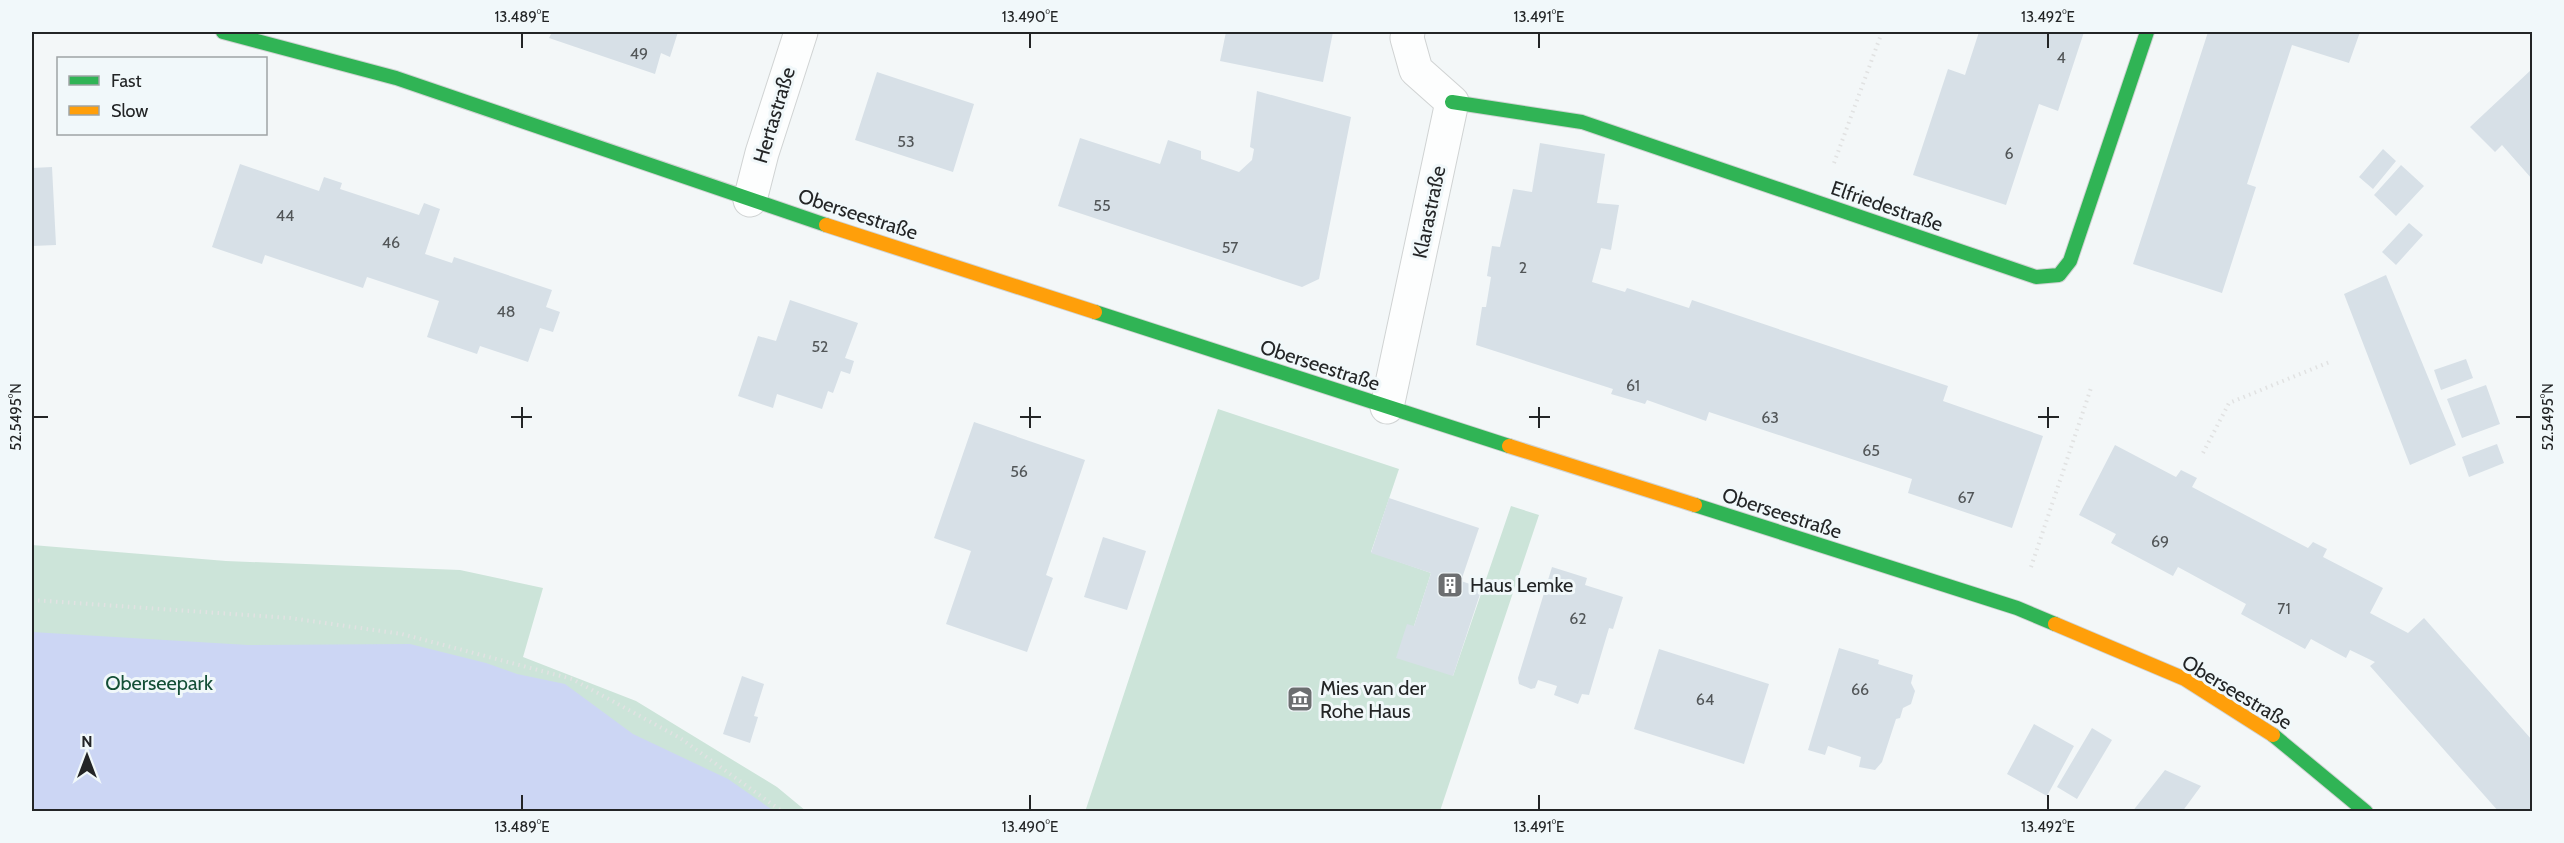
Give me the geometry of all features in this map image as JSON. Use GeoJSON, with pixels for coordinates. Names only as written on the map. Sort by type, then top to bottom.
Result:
{"type":"FeatureCollection","features":[{"type":"Feature","properties":{"kind":"street","name":"Oberseestraße"},"geometry":{"type":"LineString","coordinates":[[223,32],[396,78],[750,200],[1387,407],[2018,608],[2185,679],[2280,740],[2366,812]]}},
{"type":"Feature","properties":{"kind":"street","name":"Hertastraße"},"geometry":{"type":"LineString","coordinates":[[750,200],[762,153],[801,32]]}},
{"type":"Feature","properties":{"kind":"street"},"geometry":{"type":"LineString","coordinates":[[1408,32],[1407,38],[1416,70],[1452,102]]}},
{"type":"Feature","properties":{"kind":"street","name":"Elfriedestraße"},"geometry":{"type":"LineString","coordinates":[[1452,102],[1582,122],[2036,277],[2059,276],[2070,261],[2147,32]]}},
{"type":"Feature","properties":{"kind":"street","name":"Klarastraße"},"geometry":{"type":"LineString","coordinates":[[1387,407],[1452,102]]}},
{"type":"Feature","properties":{"kind":"path"},"geometry":{"type":"LineString","coordinates":[[1832,170],[1882,32]]}},
{"type":"Feature","properties":{"kind":"path"},"geometry":{"type":"LineString","coordinates":[[2203,453],[2229,403],[2332,362]]}},
{"type":"Feature","properties":{"kind":"path"},"geometry":{"type":"LineString","coordinates":[[2030,571],[2092,385]]}},
{"type":"Feature","properties":{"kind":"path"},"geometry":{"type":"LineString","coordinates":[[32,600],[290,618],[402,634],[572,679],[680,738],[783,812]]}},
{"type":"Feature","properties":{"kind":"green space"},"geometry":{"type":"Polygon","coordinates":[[[1218,409],[1399,469],[1371,552],[1431,573],[1414,626],[1453,676],[1511,506],[1539,515],[1440,811],[1085,812],[1218,409]]]}},
{"type":"Feature","properties":{"kind":"green space","name":"Oberseepark"},"geometry":{"type":"Polygon","coordinates":[[[32,545],[226,561],[460,570],[543,588],[523,657],[636,701],[777,787],[806,811],[32,811],[32,545]]]}},
{"type":"Feature","properties":{"kind":"water","name":"Oberseepark"},"geometry":{"type":"Polygon","coordinates":[[[32,632],[248,645],[410,644],[486,663],[517,674],[565,684],[633,734],[728,779],[774,811],[32,811],[32,632]]]}},
{"type":"Feature","properties":{"kind":"building"},"geometry":{"type":"Polygon","coordinates":[[[552,32],[678,32],[670,57],[661,53],[655,74],[549,38],[552,32]]]}},
{"type":"Feature","properties":{"kind":"building"},"geometry":{"type":"Polygon","coordinates":[[[1226,32],[1333,32],[1323,82],[1220,61],[1226,32]]]}},
{"type":"Feature","properties":{"kind":"building"},"geometry":{"type":"Polygon","coordinates":[[[1979,32],[2084,32],[2058,111],[2039,104],[2006,205],[1913,175],[1948,69],[1965,75],[1979,32]]]}},
{"type":"Feature","properties":{"kind":"building"},"geometry":{"type":"Polygon","coordinates":[[[2208,32],[2360,32],[2349,63],[2292,45],[2247,184],[2256,187],[2222,293],[2133,264],[2208,32]]]}},
{"type":"Feature","properties":{"kind":"building"},"geometry":{"type":"Polygon","coordinates":[[[2532,69],[2532,179],[2502,145],[2495,152],[2470,127],[2532,69]]]}},
{"type":"Feature","properties":{"kind":"building"},"geometry":{"type":"Polygon","coordinates":[[[877,72],[974,104],[953,172],[855,140],[877,72]]]}},
{"type":"Feature","properties":{"kind":"building"},"geometry":{"type":"Polygon","coordinates":[[[1257,91],[1351,117],[1319,279],[1302,287],[1058,206],[1080,138],[1160,164],[1168,140],[1201,151],[1201,159],[1239,172],[1252,160],[1254,149],[1250,147],[1257,91]]]}},
{"type":"Feature","properties":{"kind":"building"},"geometry":{"type":"Polygon","coordinates":[[[1540,143],[1605,154],[1597,203],[1619,205],[1611,250],[1601,248],[1592,282],[1625,292],[1627,288],[1689,308],[1692,300],[1948,386],[1943,401],[2043,436],[2012,528],[1908,493],[1912,479],[1709,412],[1706,421],[1647,400],[1645,404],[1611,394],[1613,389],[1476,345],[1482,307],[1486,307],[1491,277],[1487,276],[1492,246],[1500,247],[1513,189],[1532,192],[1540,143]]]}},
{"type":"Feature","properties":{"kind":"building"},"geometry":{"type":"Polygon","coordinates":[[[2383,149],[2396,161],[2373,189],[2359,177],[2383,149]]]}},
{"type":"Feature","properties":{"kind":"building"},"geometry":{"type":"Polygon","coordinates":[[[240,164],[319,191],[324,177],[342,183],[340,189],[419,215],[424,203],[440,209],[425,254],[452,263],[454,257],[552,290],[546,307],[560,312],[553,332],[540,328],[528,362],[480,346],[477,354],[427,337],[439,301],[367,277],[363,288],[265,255],[262,264],[212,247],[240,164]]]}},
{"type":"Feature","properties":{"kind":"building"},"geometry":{"type":"Polygon","coordinates":[[[2401,165],[2424,186],[2396,216],[2374,195],[2401,165]]]}},
{"type":"Feature","properties":{"kind":"building"},"geometry":{"type":"Polygon","coordinates":[[[52,167],[56,245],[32,246],[32,168],[52,167]]]}},
{"type":"Feature","properties":{"kind":"building"},"geometry":{"type":"Polygon","coordinates":[[[2409,223],[2423,235],[2396,265],[2382,252],[2409,223]]]}},
{"type":"Feature","properties":{"kind":"building"},"geometry":{"type":"Polygon","coordinates":[[[2386,275],[2456,445],[2410,465],[2344,294],[2386,275]]]}},
{"type":"Feature","properties":{"kind":"building"},"geometry":{"type":"Polygon","coordinates":[[[790,300],[858,323],[845,358],[854,361],[850,374],[841,371],[833,393],[828,391],[822,409],[777,394],[773,408],[738,396],[758,336],[776,341],[790,300]]]}},
{"type":"Feature","properties":{"kind":"building"},"geometry":{"type":"Polygon","coordinates":[[[2466,359],[2473,378],[2441,390],[2434,370],[2466,359]]]}},
{"type":"Feature","properties":{"kind":"building"},"geometry":{"type":"Polygon","coordinates":[[[2486,385],[2500,424],[2462,438],[2447,399],[2486,385]]]}},
{"type":"Feature","properties":{"kind":"building"},"geometry":{"type":"Polygon","coordinates":[[[974,422],[1085,460],[1046,575],[1053,578],[1027,652],[946,624],[971,551],[934,538],[974,422]]]}},
{"type":"Feature","properties":{"kind":"building"},"geometry":{"type":"Polygon","coordinates":[[[2497,444],[2504,463],[2469,477],[2462,457],[2497,444]]]}},
{"type":"Feature","properties":{"kind":"building"},"geometry":{"type":"Polygon","coordinates":[[[2115,445],[2176,477],[2181,470],[2197,478],[2192,487],[2308,548],[2313,542],[2327,549],[2323,557],[2383,588],[2370,613],[2408,633],[2424,618],[2532,740],[2532,812],[2499,812],[2370,666],[2375,662],[2350,650],[2346,658],[2311,639],[2305,649],[2241,614],[2246,604],[2178,567],[2173,576],[2111,543],[2116,534],[2079,515],[2115,445]]]}},
{"type":"Feature","properties":{"kind":"building","name":"Haus Lemke"},"geometry":{"type":"Polygon","coordinates":[[[1389,498],[1479,528],[1461,581],[1482,588],[1453,676],[1396,658],[1407,624],[1414,626],[1431,573],[1371,553],[1389,498]]]}},
{"type":"Feature","properties":{"kind":"building"},"geometry":{"type":"Polygon","coordinates":[[[1103,537],[1146,551],[1127,610],[1084,597],[1103,537]]]}},
{"type":"Feature","properties":{"kind":"building"},"geometry":{"type":"Polygon","coordinates":[[[1552,567],[1587,578],[1585,585],[1623,597],[1613,629],[1609,628],[1589,695],[1582,694],[1578,704],[1554,695],[1557,686],[1538,680],[1535,688],[1531,689],[1519,684],[1518,678],[1552,567]]]}},
{"type":"Feature","properties":{"kind":"building"},"geometry":{"type":"Polygon","coordinates":[[[1839,648],[1879,660],[1878,664],[1913,675],[1911,683],[1915,691],[1911,704],[1903,708],[1900,718],[1896,719],[1882,762],[1875,770],[1859,767],[1861,757],[1828,746],[1825,755],[1808,750],[1839,648]]]}},
{"type":"Feature","properties":{"kind":"building"},"geometry":{"type":"Polygon","coordinates":[[[1659,649],[1769,684],[1744,764],[1634,729],[1659,649]]]}},
{"type":"Feature","properties":{"kind":"building"},"geometry":{"type":"Polygon","coordinates":[[[742,676],[764,684],[754,716],[758,717],[750,743],[723,734],[742,676]]]}},
{"type":"Feature","properties":{"kind":"building"},"geometry":{"type":"Polygon","coordinates":[[[2034,724],[2074,746],[2047,796],[2007,774],[2034,724]]]}},
{"type":"Feature","properties":{"kind":"building"},"geometry":{"type":"Polygon","coordinates":[[[2092,728],[2112,740],[2077,799],[2057,787],[2092,728]]]}},
{"type":"Feature","properties":{"kind":"building"},"geometry":{"type":"Polygon","coordinates":[[[2165,770],[2201,786],[2182,812],[2132,812],[2165,770]]]}},
{"type":"Feature","properties":{"kind":"traffic: fast"},"geometry":{"type":"LineString","coordinates":[[223,32],[396,78],[826,225]]}},
{"type":"Feature","properties":{"kind":"traffic: fast"},"geometry":{"type":"LineString","coordinates":[[1452,102],[1582,122],[2036,277],[2059,275],[2070,261],[2147,32]]}},
{"type":"Feature","properties":{"kind":"traffic: fast"},"geometry":{"type":"LineString","coordinates":[[1095,312],[1509,446]]}},
{"type":"Feature","properties":{"kind":"traffic: fast"},"geometry":{"type":"LineString","coordinates":[[1695,505],[2017,608],[2055,624]]}},
{"type":"Feature","properties":{"kind":"traffic: fast"},"geometry":{"type":"LineString","coordinates":[[2273,735],[2366,812]]}},
{"type":"Feature","properties":{"kind":"traffic: slow"},"geometry":{"type":"LineString","coordinates":[[826,225],[1095,312]]}},
{"type":"Feature","properties":{"kind":"traffic: slow"},"geometry":{"type":"LineString","coordinates":[[1509,446],[1695,505]]}},
{"type":"Feature","properties":{"kind":"traffic: slow"},"geometry":{"type":"LineString","coordinates":[[2055,624],[2185,679],[2273,735]]}},
{"type":"Feature","properties":{"kind":"place","name":"Haus Lemke"},"geometry":{"type":"Point","coordinates":[1450,585]}},
{"type":"Feature","properties":{"kind":"place","name":"Mies van der Rohe Haus"},"geometry":{"type":"Point","coordinates":[1300,699]}}]}
